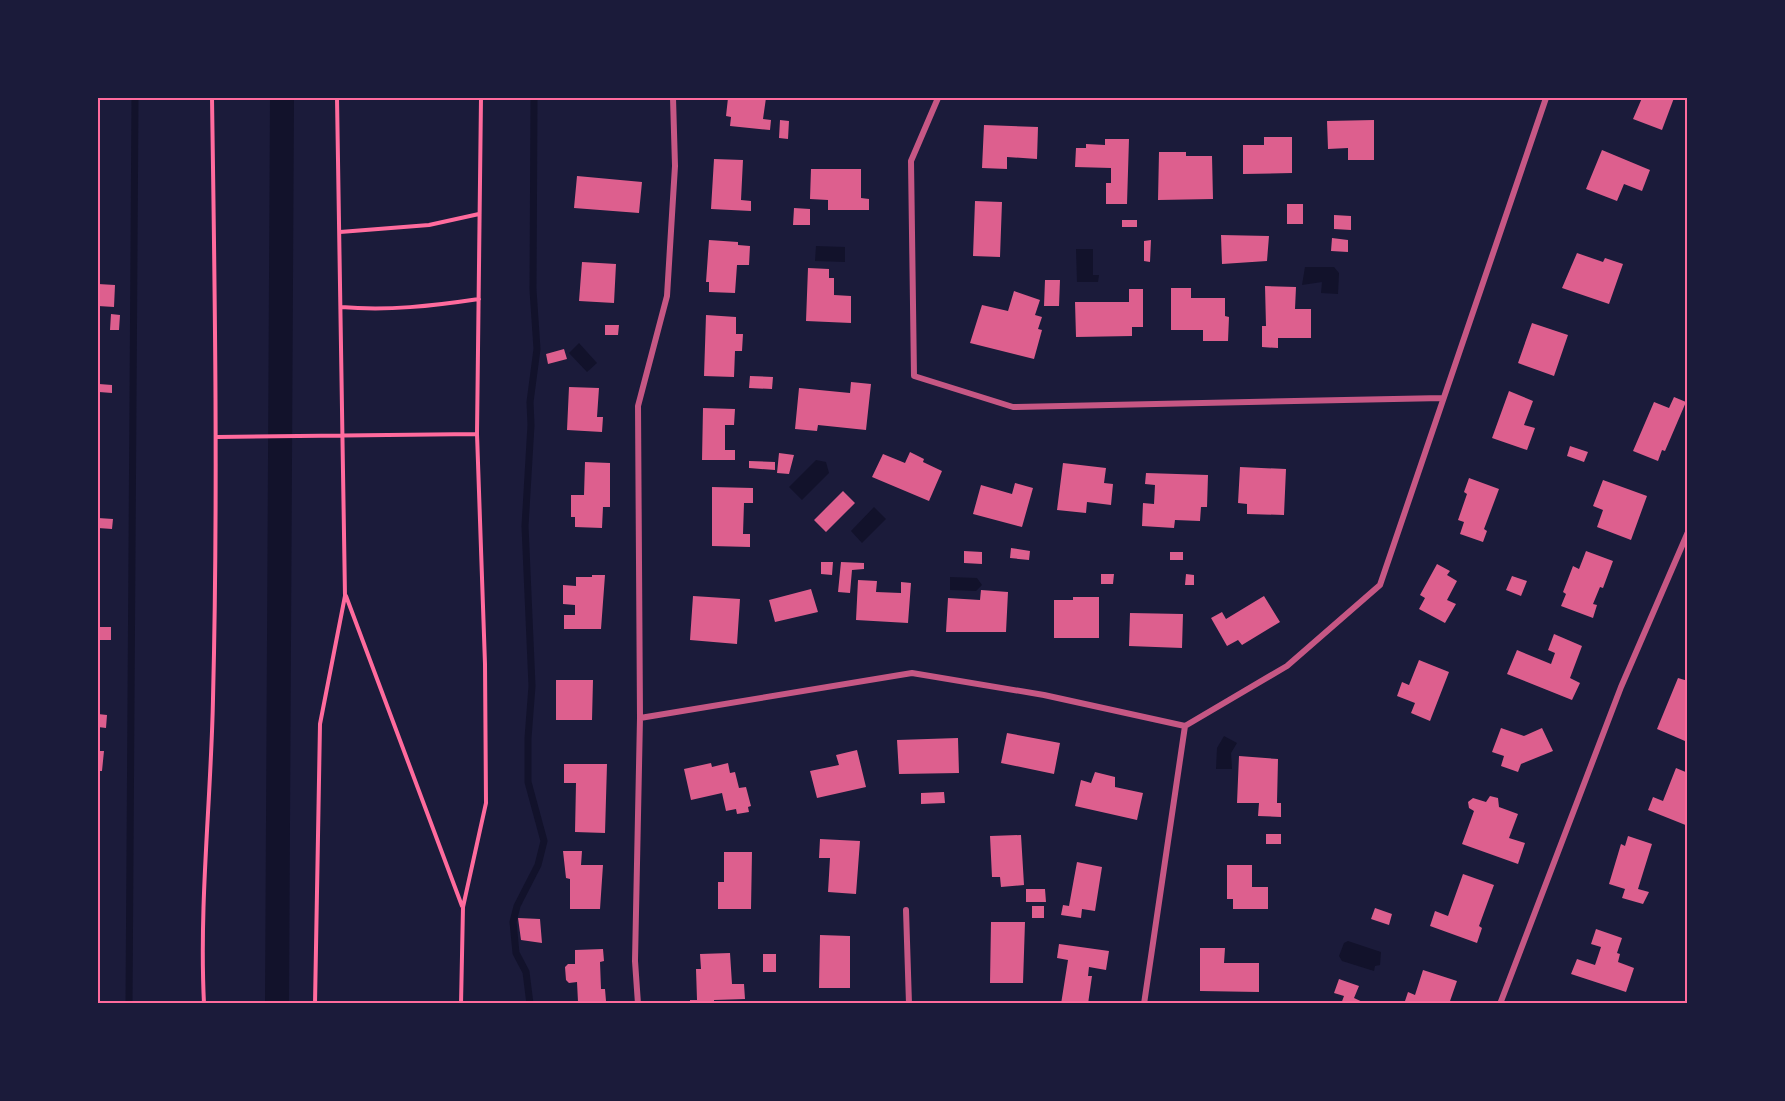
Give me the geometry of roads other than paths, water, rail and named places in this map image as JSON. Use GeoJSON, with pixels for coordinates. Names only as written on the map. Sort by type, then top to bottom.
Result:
{"type":"FeatureCollection","features":[{"type":"Feature","properties":{"kind":"street"},"geometry":{"type":"LineString","coordinates":[[638,1004],[635,961],[640,718],[638,406],[667,296],[675,166],[673,98]]}},
{"type":"Feature","properties":{"kind":"street"},"geometry":{"type":"LineString","coordinates":[[938,98],[911,161],[914,376],[1013,407],[1443,398]]}},
{"type":"Feature","properties":{"kind":"street"},"geometry":{"type":"LineString","coordinates":[[640,718],[912,673],[1044,695],[1185,726],[1287,666],[1380,585],[1546,98]]}},
{"type":"Feature","properties":{"kind":"street"},"geometry":{"type":"LineString","coordinates":[[1500,1004],[1622,687],[1688,532]]}},
{"type":"Feature","properties":{"kind":"street"},"geometry":{"type":"LineString","coordinates":[[1144,1004],[1185,726]]}},
{"type":"Feature","properties":{"kind":"street"},"geometry":{"type":"LineString","coordinates":[[906,910],[909,1004]]}},
{"type":"Feature","properties":{"kind":"waterway"},"geometry":{"type":"LineString","coordinates":[[129,1004],[135,98]]}},
{"type":"Feature","properties":{"kind":"waterway"},"geometry":{"type":"LineString","coordinates":[[277,1004],[282,98]]}},
{"type":"Feature","properties":{"kind":"waterway"},"geometry":{"type":"LineString","coordinates":[[530,1004],[526,972],[516,953],[513,922],[517,906],[538,865],[544,841],[528,782],[528,738],[532,686],[525,526],[531,425],[530,402],[537,349],[533,290],[534,98]]}}]}
